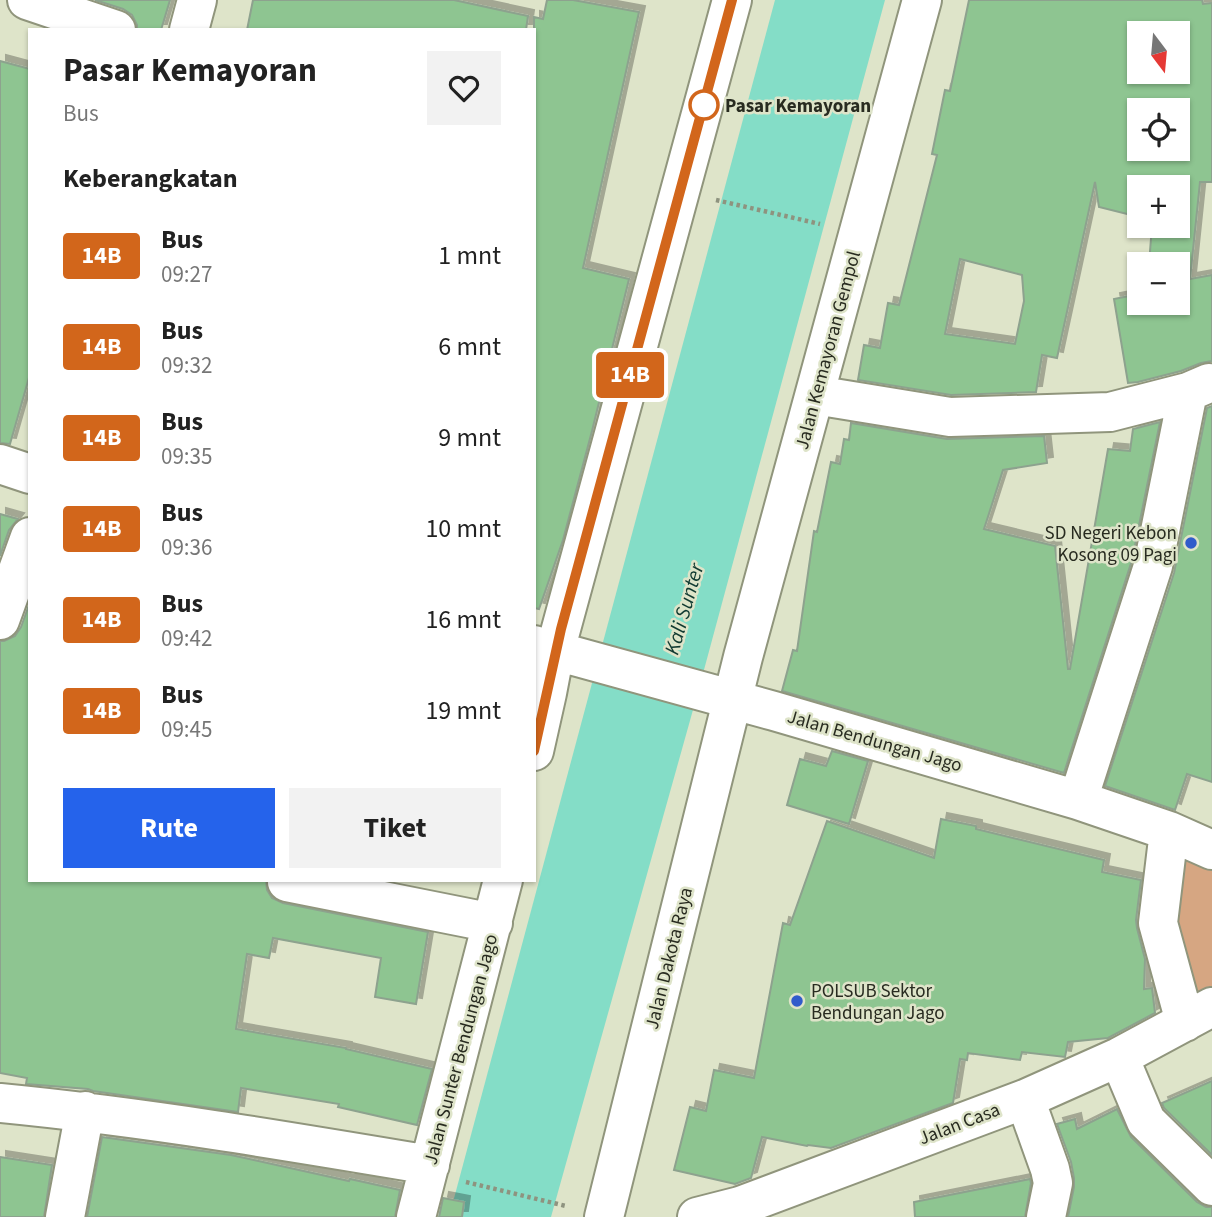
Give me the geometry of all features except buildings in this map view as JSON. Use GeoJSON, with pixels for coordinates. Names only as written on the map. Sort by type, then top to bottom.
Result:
{"type":"FeatureCollection","features":[{"type":"Feature","properties":{"kind":"street"},"geometry":{"type":"LineString","coordinates":[[27,0],[110,28]]}},
{"type":"Feature","properties":{"kind":"street"},"geometry":{"type":"LineString","coordinates":[[190,28],[197,0]]}},
{"type":"Feature","properties":{"kind":"street"},"geometry":{"type":"LineString","coordinates":[[536,742],[547,693],[544,648],[732,0]]}},
{"type":"Feature","properties":{"kind":"street","name":"Jalan Kemayoran Gempol"},"geometry":{"type":"LineString","coordinates":[[726,698],[743,656],[922,0]]}},
{"type":"Feature","properties":{"kind":"street"},"geometry":{"type":"LineString","coordinates":[[815,395],[950,417],[1110,412],[1200,387]]}},
{"type":"Feature","properties":{"kind":"street"},"geometry":{"type":"LineString","coordinates":[[1078,800],[1153,566],[1200,387]]}},
{"type":"Feature","properties":{"kind":"street"},"geometry":{"type":"LineString","coordinates":[[0,464],[28,473]]}},
{"type":"Feature","properties":{"kind":"street"},"geometry":{"type":"LineString","coordinates":[[0,620],[28,543]]}},
{"type":"Feature","properties":{"kind":"street","name":"Jalan Bendungan Jago"},"geometry":{"type":"LineString","coordinates":[[544,648],[1078,800],[1169,831],[1212,850]]}},
{"type":"Feature","properties":{"kind":"street","name":"Jalan Dakota Raya"},"geometry":{"type":"LineString","coordinates":[[605,1217],[718,759],[726,698]]}},
{"type":"Feature","properties":{"kind":"street"},"geometry":{"type":"LineString","coordinates":[[1169,831],[1158,923],[1198,1015]]}},
{"type":"Feature","properties":{"kind":"street"},"geometry":{"type":"LineString","coordinates":[[287,882],[493,923]]}},
{"type":"Feature","properties":{"kind":"street","name":"Jalan Sunter Bendungan Jago"},"geometry":{"type":"LineString","coordinates":[[416,1217],[503,882]]}},
{"type":"Feature","properties":{"kind":"street","name":"Jalan Casa"},"geometry":{"type":"LineString","coordinates":[[697,1217],[740,1206],[1025,1099],[1119,1058],[1198,1015]]}},
{"type":"Feature","properties":{"kind":"street"},"geometry":{"type":"LineString","coordinates":[[1119,1058],[1146,1121],[1212,1186]]}},
{"type":"Feature","properties":{"kind":"street"},"geometry":{"type":"LineString","coordinates":[[1025,1099],[1053,1184],[1046,1217]]}},
{"type":"Feature","properties":{"kind":"street"},"geometry":{"type":"LineString","coordinates":[[0,1103],[85,1111],[430,1164]]}},
{"type":"Feature","properties":{"kind":"street"},"geometry":{"type":"LineString","coordinates":[[65,1217],[85,1111]]}},
{"type":"Feature","properties":{"kind":"path"},"geometry":{"type":"LineString","coordinates":[[711,199],[822,224]]}},
{"type":"Feature","properties":{"kind":"path"},"geometry":{"type":"LineString","coordinates":[[464,1182],[566,1206]]}},
{"type":"Feature","properties":{"kind":"shaded area"},"geometry":{"type":"Polygon","coordinates":[[[1169,831],[1212,850],[1212,1007],[1185,1022],[1169,831]]]}},
{"type":"Feature","properties":{"kind":"water","name":"Kali Sunter"},"geometry":{"type":"Polygon","coordinates":[[[775,0],[885,0],[698,692],[551,1217],[449,1217],[775,0]]]}},
{"type":"Feature","properties":{"kind":"bus line","name":"14B"},"geometry":{"type":"LineString","coordinates":[[536,742],[555,651],[732,0]]}},
{"type":"Feature","properties":{"kind":"place","name":"Pasar Kemayoran"},"geometry":{"type":"Point","coordinates":[704,105]}},
{"type":"Feature","properties":{"kind":"place","name":"SD Negeri Kebon Kosong 09 Pagi"},"geometry":{"type":"Point","coordinates":[1191,543]}},
{"type":"Feature","properties":{"kind":"place","name":"POLSUB Sektor Bendungan Jago"},"geometry":{"type":"Point","coordinates":[797,1001]}}]}
